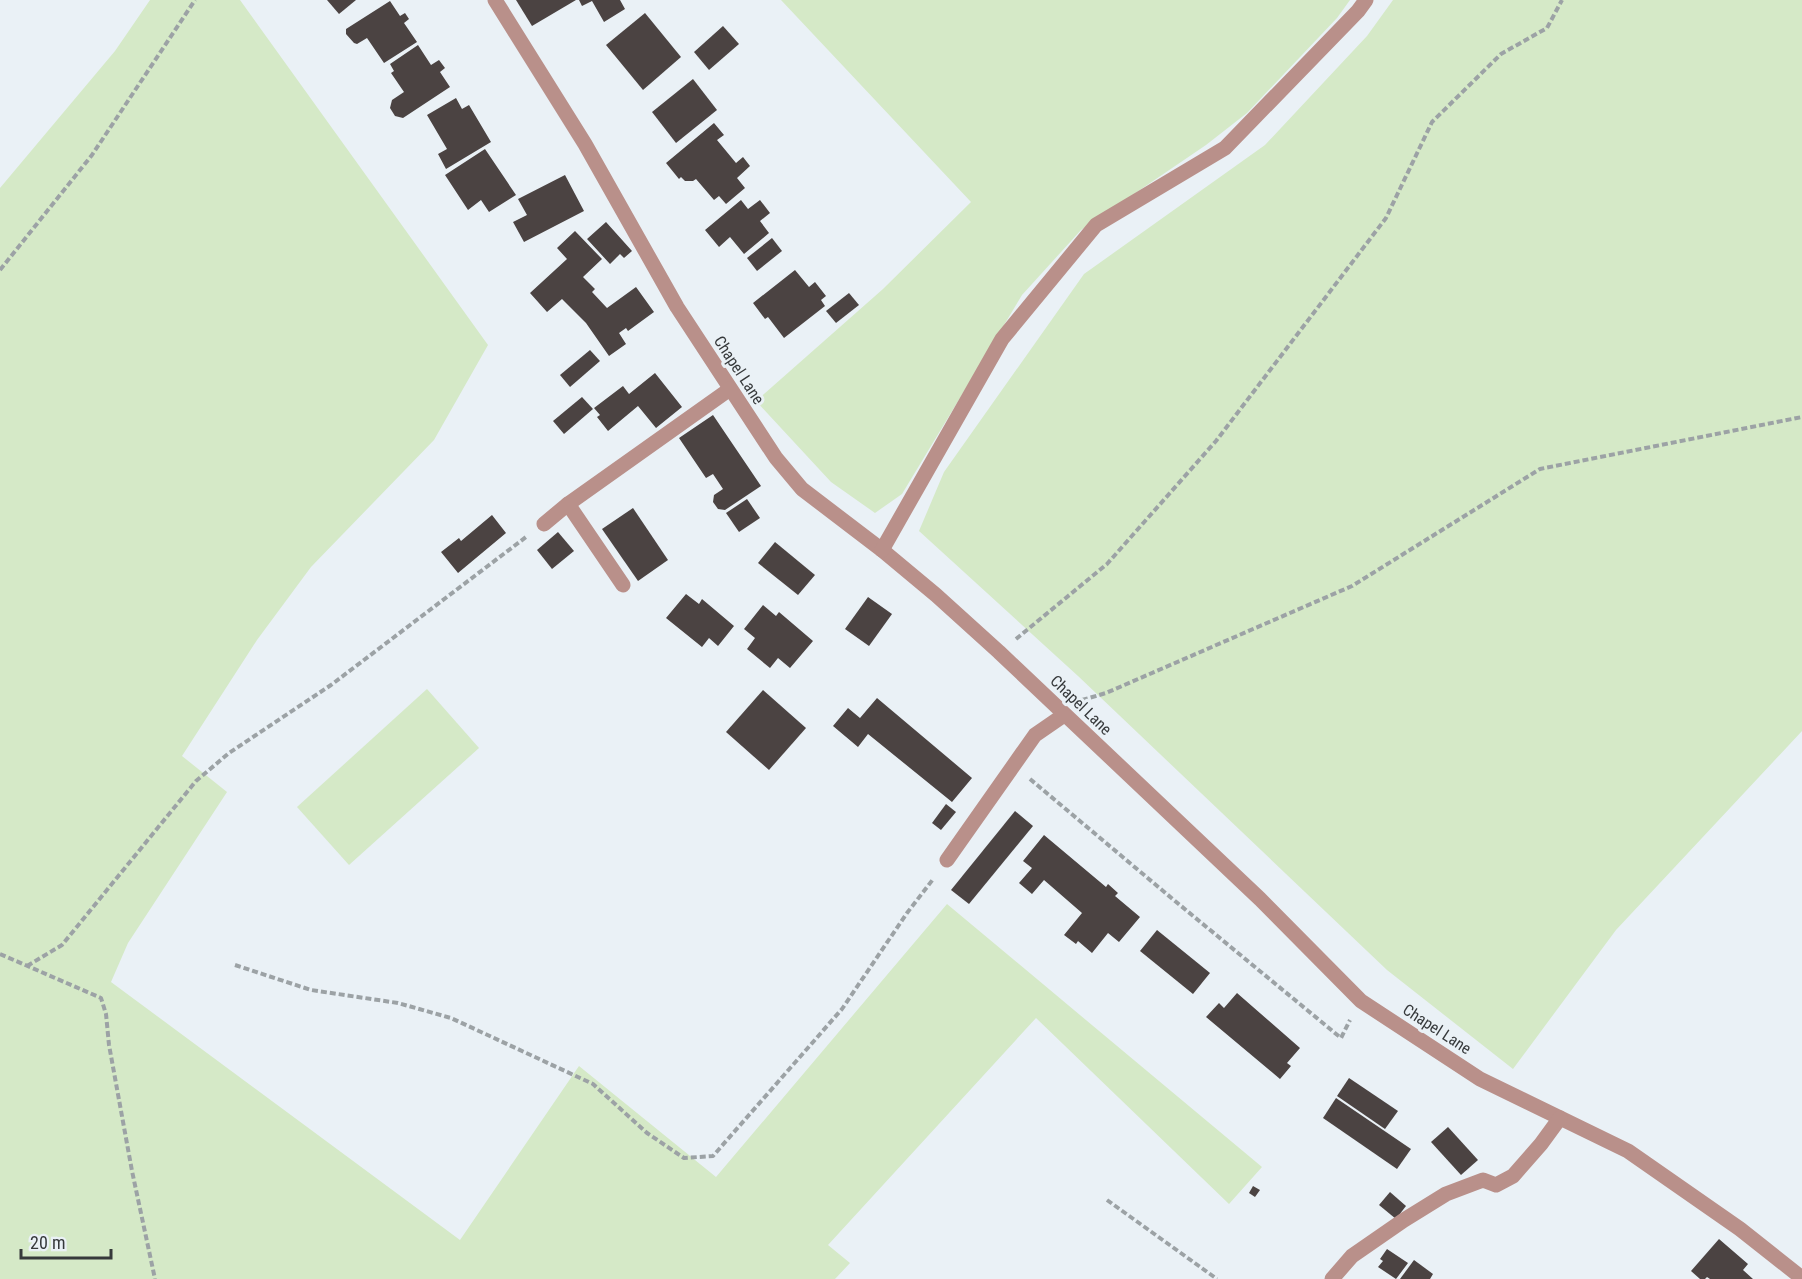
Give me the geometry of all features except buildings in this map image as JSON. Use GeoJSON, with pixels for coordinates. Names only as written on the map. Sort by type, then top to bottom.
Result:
{"type":"FeatureCollection","features":[{"type":"Feature","properties":{"kind":"street","name":"Chapel Lane"},"geometry":{"type":"LineString","coordinates":[[495,0],[585,144],[676,307],[776,458],[802,489],[882,550],[999,652],[1260,899],[1361,1001],[1480,1079],[1628,1151],[1740,1229],[1802,1278]]}},
{"type":"Feature","properties":{"kind":"street"},"geometry":{"type":"LineString","coordinates":[[882,550],[1002,339],[1096,225],[1225,148],[1358,12],[1366,0]]}},
{"type":"Feature","properties":{"kind":"street"},"geometry":{"type":"LineString","coordinates":[[544,524],[568,504],[730,389]]}},
{"type":"Feature","properties":{"kind":"street"},"geometry":{"type":"LineString","coordinates":[[568,504],[623,585]]}},
{"type":"Feature","properties":{"kind":"street"},"geometry":{"type":"LineString","coordinates":[[947,860],[1035,735],[1061,711]]}},
{"type":"Feature","properties":{"kind":"street"},"geometry":{"type":"LineString","coordinates":[[1332,1279],[1352,1256],[1446,1194],[1483,1180],[1496,1185],[1513,1176],[1560,1118]]}},
{"type":"Feature","properties":{"kind":"path"},"geometry":{"type":"LineString","coordinates":[[0,270],[92,155],[195,0]]}},
{"type":"Feature","properties":{"kind":"path"},"geometry":{"type":"LineString","coordinates":[[999,652],[1107,564],[1216,441],[1386,218],[1432,122],[1501,54],[1546,28],[1562,0]]}},
{"type":"Feature","properties":{"kind":"path"},"geometry":{"type":"LineString","coordinates":[[1061,711],[1352,586],[1540,470],[1802,417]]}},
{"type":"Feature","properties":{"kind":"path"},"geometry":{"type":"LineString","coordinates":[[27,966],[62,945],[196,781],[229,753],[331,685],[544,524]]}},
{"type":"Feature","properties":{"kind":"path"},"geometry":{"type":"LineString","coordinates":[[1023,773],[1341,1038]]}},
{"type":"Feature","properties":{"kind":"path"},"geometry":{"type":"LineString","coordinates":[[235,965],[311,990],[398,1003],[451,1018],[593,1084],[647,1133],[684,1158],[713,1156],[842,1009],[907,913],[947,860]]}},
{"type":"Feature","properties":{"kind":"path"},"geometry":{"type":"LineString","coordinates":[[0,954],[101,998],[106,1014],[109,1045],[132,1171],[155,1279]]}},
{"type":"Feature","properties":{"kind":"path"},"geometry":{"type":"LineString","coordinates":[[1107,1200],[1217,1279]]}},
{"type":"Feature","properties":{"kind":"green space"},"geometry":{"type":"Polygon","coordinates":[[[150,0],[240,0],[488,345],[434,440],[311,567],[257,640],[182,756],[227,792],[128,943],[111,982],[460,1240],[579,1066],[716,1177],[947,904],[1262,1167],[1229,1204],[1036,1018],[828,1245],[850,1263],[835,1279],[0,1279],[0,188],[115,51],[150,0]]]}},
{"type":"Feature","properties":{"kind":"green space"},"geometry":{"type":"Polygon","coordinates":[[[781,0],[1350,0],[1337,18],[1247,113],[1206,145],[1081,230],[1022,295],[902,494],[875,513],[831,482],[756,401],[883,289],[971,202],[781,0]]]}},
{"type":"Feature","properties":{"kind":"green space"},"geometry":{"type":"Polygon","coordinates":[[[1393,0],[1802,0],[1802,731],[1616,930],[1513,1069],[1387,970],[1078,676],[919,531],[944,472],[1084,274],[1265,145],[1367,36],[1393,0]]]}},
{"type":"Feature","properties":{"kind":"green space"},"geometry":{"type":"Polygon","coordinates":[[[427,689],[479,748],[349,865],[297,807],[427,689]]]}}]}
